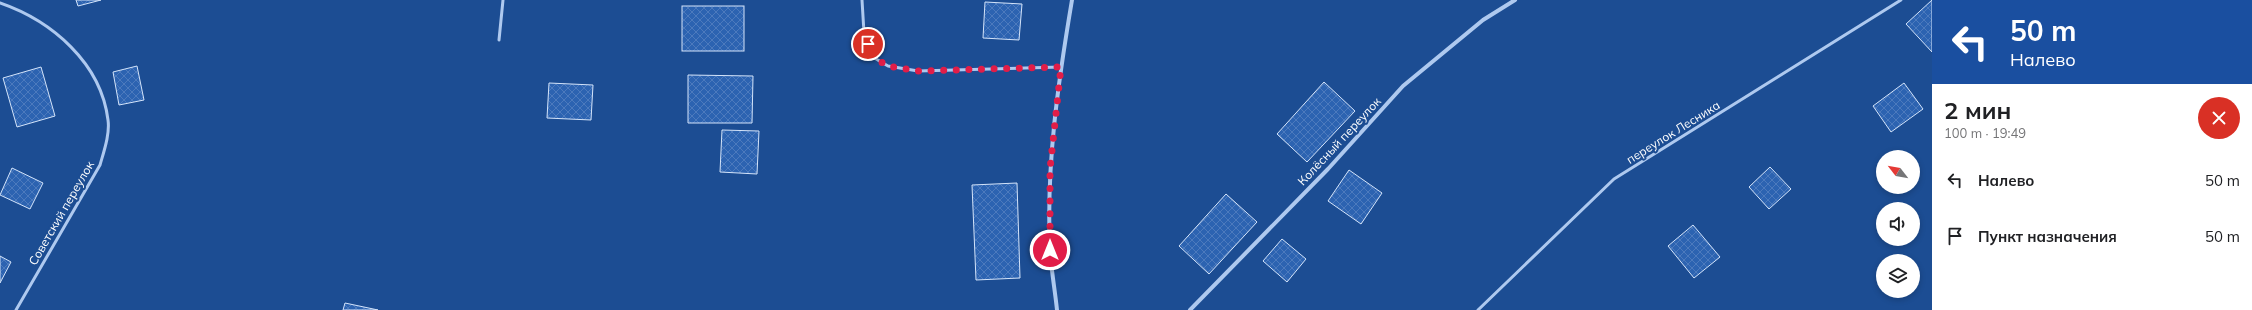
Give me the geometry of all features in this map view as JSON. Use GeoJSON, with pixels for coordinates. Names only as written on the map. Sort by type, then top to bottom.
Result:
{"type":"FeatureCollection","features":[{"type":"Feature","properties":{"kind":"street"},"geometry":{"type":"LineString","coordinates":[[1057,310],[1050,250],[1050,169],[1061,67],[1072,0]]}},
{"type":"Feature","properties":{"kind":"street","name":"Колёсный переулок"},"geometry":{"type":"LineString","coordinates":[[1190,310],[1328,169],[1403,86],[1483,20],[1515,0]]}},
{"type":"Feature","properties":{"kind":"lane"},"geometry":{"type":"LineString","coordinates":[[499,40],[503,0]]}},
{"type":"Feature","properties":{"kind":"lane"},"geometry":{"type":"LineString","coordinates":[[862,0],[864,33],[871,56],[888,66],[918,71],[1061,67]]}},
{"type":"Feature","properties":{"kind":"lane","name":"переулок Лесника"},"geometry":{"type":"LineString","coordinates":[[1478,310],[1614,179],[1901,0]]}},
{"type":"Feature","properties":{"kind":"lane","name":"Советский переулок"},"geometry":{"type":"LineString","coordinates":[[0,3],[25,11],[55,32],[72,48],[88,67],[101,90],[108,121],[106,142],[100,165],[16,310]]}},
{"type":"Feature","properties":{"kind":"building"},"geometry":{"type":"Polygon","coordinates":[[[76,0],[101,0],[78,6],[76,0]]]}},
{"type":"Feature","properties":{"kind":"building"},"geometry":{"type":"Polygon","coordinates":[[[1932,0],[1932,52],[1906,24],[1932,0]]]}},
{"type":"Feature","properties":{"kind":"building"},"geometry":{"type":"Polygon","coordinates":[[[985,2],[1022,4],[1019,40],[983,38],[985,2]]]}},
{"type":"Feature","properties":{"kind":"building"},"geometry":{"type":"Polygon","coordinates":[[[682,6],[744,6],[744,51],[682,51],[682,6]]]}},
{"type":"Feature","properties":{"kind":"building"},"geometry":{"type":"Polygon","coordinates":[[[137,66],[144,100],[119,105],[113,72],[137,66]]]}},
{"type":"Feature","properties":{"kind":"building"},"geometry":{"type":"Polygon","coordinates":[[[41,67],[55,116],[17,127],[3,78],[41,67]]]}},
{"type":"Feature","properties":{"kind":"building"},"geometry":{"type":"Polygon","coordinates":[[[688,75],[753,76],[752,123],[688,123],[688,75]]]}},
{"type":"Feature","properties":{"kind":"building"},"geometry":{"type":"Polygon","coordinates":[[[1324,82],[1355,111],[1307,162],[1277,134],[1324,82]]]}},
{"type":"Feature","properties":{"kind":"building"},"geometry":{"type":"Polygon","coordinates":[[[549,83],[593,85],[591,120],[547,118],[549,83]]]}},
{"type":"Feature","properties":{"kind":"building"},"geometry":{"type":"Polygon","coordinates":[[[1904,83],[1923,109],[1891,132],[1873,106],[1904,83]]]}},
{"type":"Feature","properties":{"kind":"building"},"geometry":{"type":"Polygon","coordinates":[[[722,130],[759,131],[757,174],[720,172],[722,130]]]}},
{"type":"Feature","properties":{"kind":"building"},"geometry":{"type":"Polygon","coordinates":[[[1770,167],[1791,189],[1769,209],[1749,187],[1770,167]]]}},
{"type":"Feature","properties":{"kind":"building"},"geometry":{"type":"Polygon","coordinates":[[[12,168],[43,183],[30,209],[0,195],[12,168]]]}},
{"type":"Feature","properties":{"kind":"building"},"geometry":{"type":"Polygon","coordinates":[[[1349,170],[1382,193],[1361,224],[1328,201],[1349,170]]]}},
{"type":"Feature","properties":{"kind":"building"},"geometry":{"type":"Polygon","coordinates":[[[1017,183],[1020,278],[976,280],[972,185],[1017,183]]]}},
{"type":"Feature","properties":{"kind":"building"},"geometry":{"type":"Polygon","coordinates":[[[1226,194],[1257,222],[1209,274],[1179,246],[1226,194]]]}},
{"type":"Feature","properties":{"kind":"building"},"geometry":{"type":"Polygon","coordinates":[[[1693,225],[1720,257],[1694,278],[1668,246],[1693,225]]]}},
{"type":"Feature","properties":{"kind":"building"},"geometry":{"type":"Polygon","coordinates":[[[1282,239],[1306,259],[1287,282],[1263,261],[1282,239]]]}},
{"type":"Feature","properties":{"kind":"building"},"geometry":{"type":"Polygon","coordinates":[[[0,256],[11,262],[0,283],[0,256]]]}},
{"type":"Feature","properties":{"kind":"building"},"geometry":{"type":"Polygon","coordinates":[[[345,303],[378,310],[343,310],[345,303]]]}},
{"type":"Feature","properties":{"kind":"route"},"geometry":{"type":"LineString","coordinates":[[868,44],[871,56],[888,66],[918,71],[1061,67],[1057,91],[1050,169],[1050,250]]}}]}
